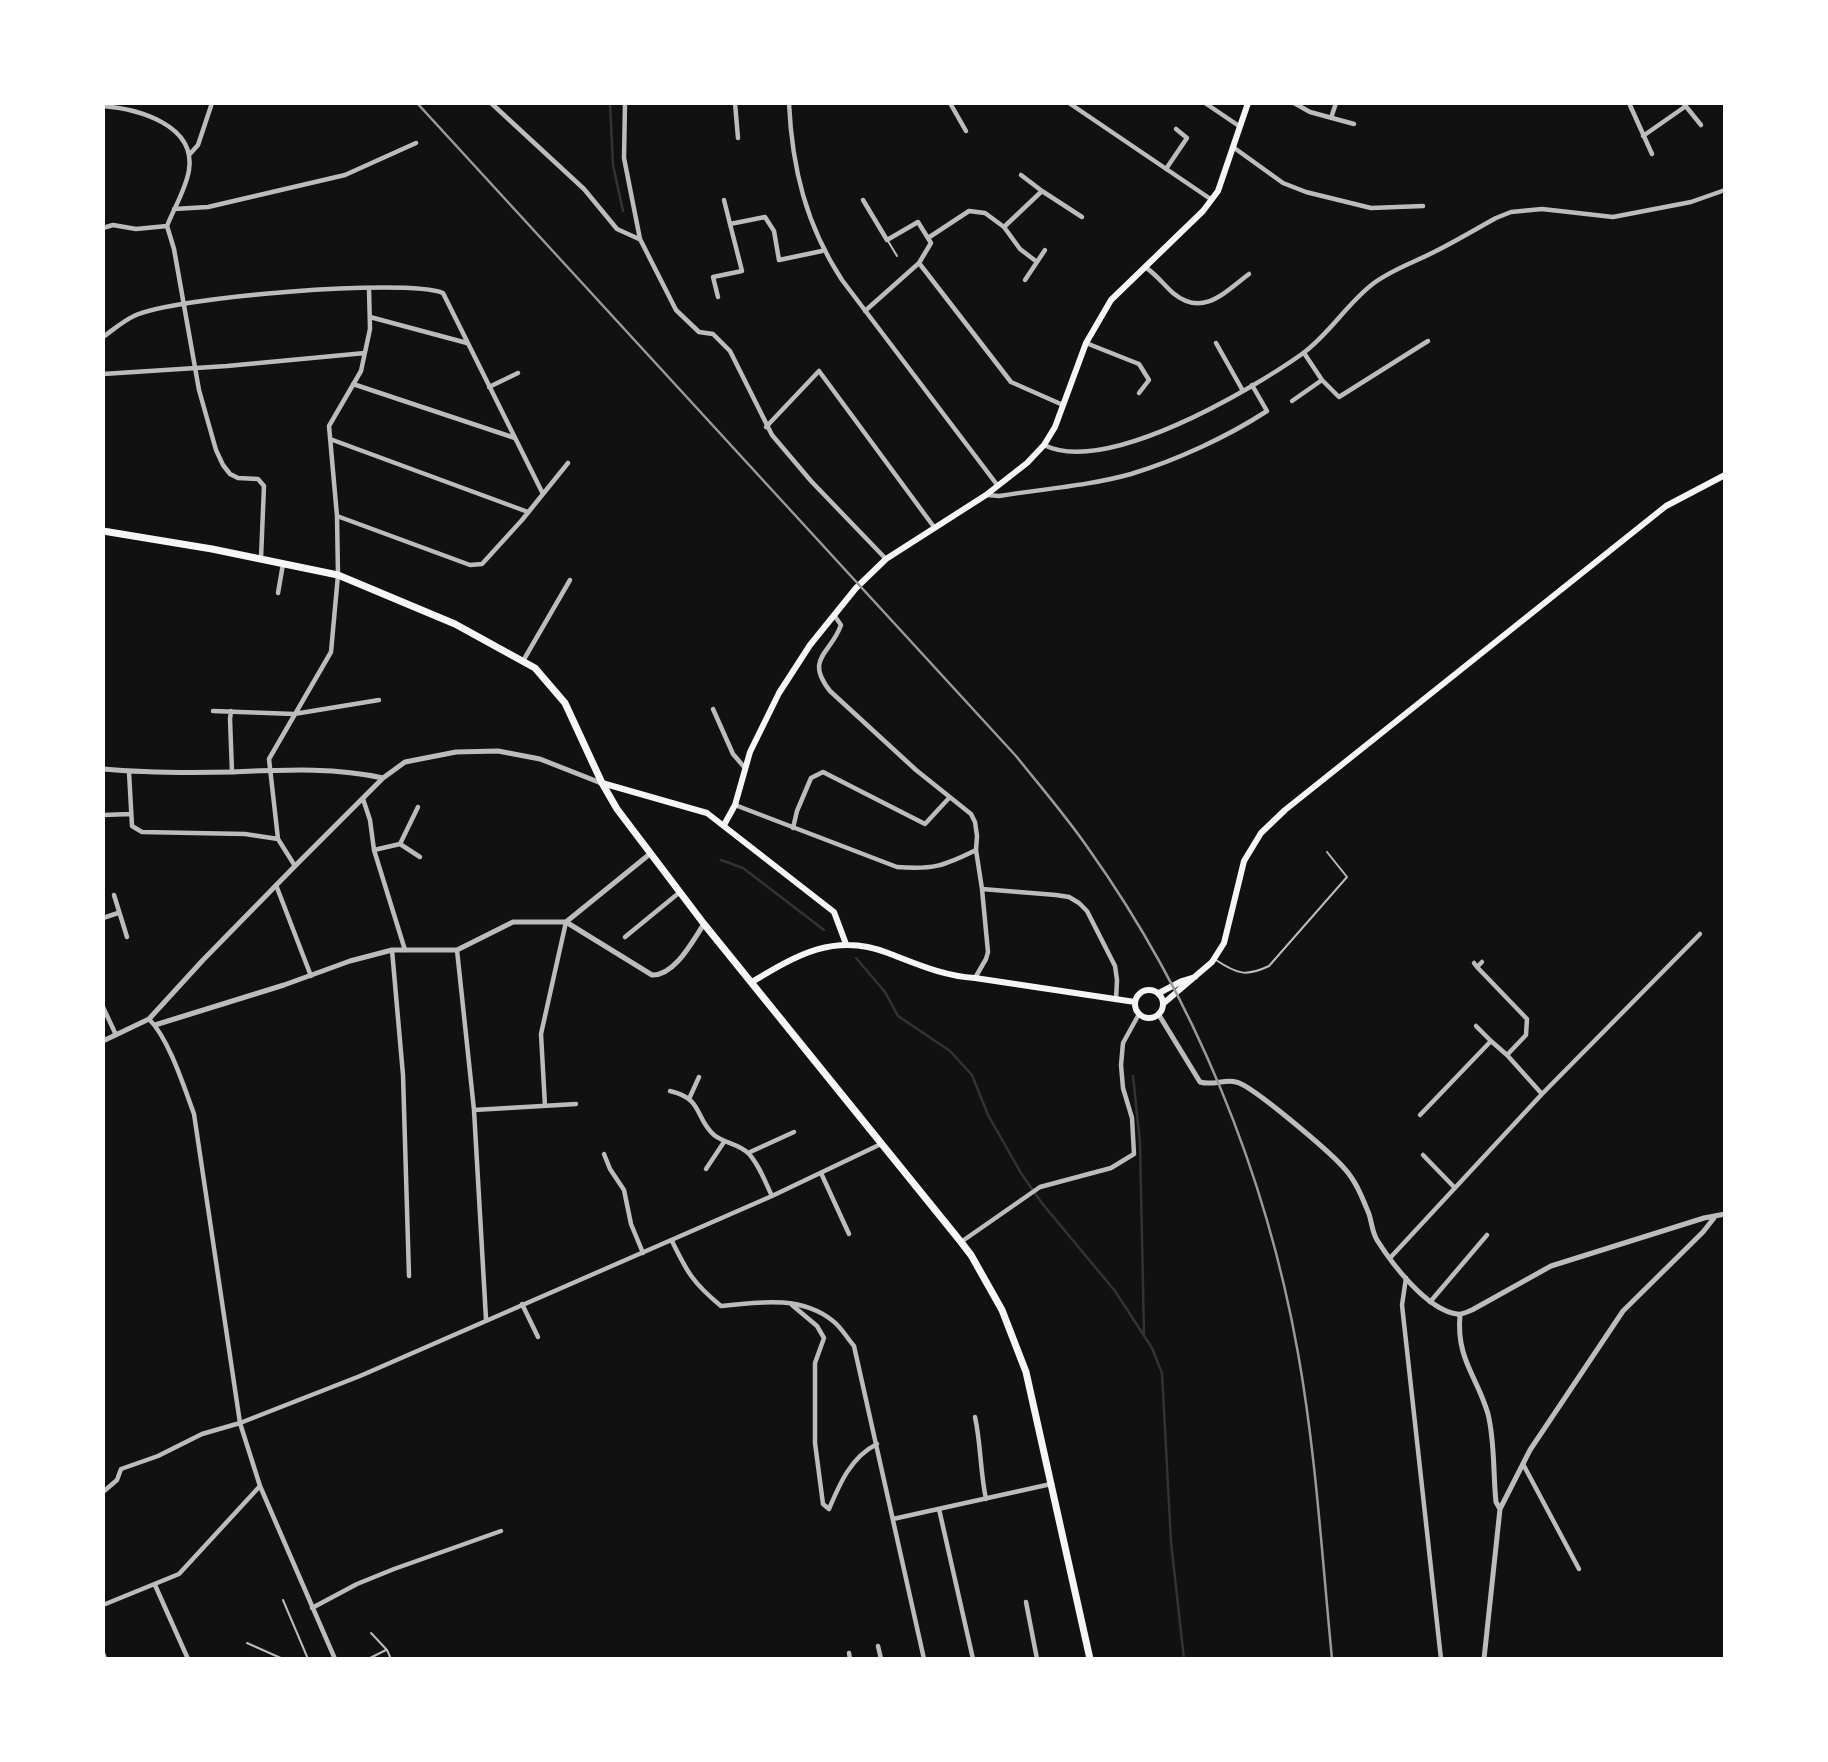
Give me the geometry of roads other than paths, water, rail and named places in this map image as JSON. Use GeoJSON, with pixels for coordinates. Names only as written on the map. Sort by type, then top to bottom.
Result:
{"type":"FeatureCollection","features":[{"type":"Feature","properties":{"kind":"main road"},"geometry":{"type":"LineString","coordinates":[[724,825],[735,805],[745,768],[779,693],[810,645],[856,588],[886,559],[986,495],[1027,463],[1044,445],[1055,427],[1086,343],[1111,300],[1212,200],[1222,181],[1248,103]]}},
{"type":"Feature","properties":{"kind":"main road"},"geometry":{"type":"LineString","coordinates":[[1135,1002],[1139,1014],[1151,1018],[1159,1015],[1164,1003],[1198,976],[1214,958],[1224,943],[1244,861],[1261,833],[1277,818],[1666,506],[1725,475]]}},
{"type":"Feature","properties":{"kind":"main road"},"geometry":{"type":"LineString","coordinates":[[103,531],[261,558],[338,575],[455,624],[535,668],[565,703],[601,783],[617,809],[705,924],[971,1255],[1002,1310],[1023,1363],[1090,1659]]}},
{"type":"Feature","properties":{"kind":"main road"},"geometry":{"type":"LineString","coordinates":[[601,783],[707,813],[834,912],[846,944]]}},
{"type":"Feature","properties":{"kind":"main road"},"geometry":{"type":"LineString","coordinates":[[752,982],[801,953],[846,944],[864,945],[953,976],[1135,1002]]}},
{"type":"Feature","properties":{"kind":"main road"},"geometry":{"type":"LineString","coordinates":[[1159,993],[1198,976]]}},
{"type":"Feature","properties":{"kind":"main road"},"geometry":{"type":"LineString","coordinates":[[1135,1002],[1142,992],[1151,990],[1159,993],[1164,1003]]}},
{"type":"Feature","properties":{"kind":"street"},"geometry":{"type":"LineString","coordinates":[[189,155],[198,145],[212,103]]}},
{"type":"Feature","properties":{"kind":"street"},"geometry":{"type":"LineString","coordinates":[[491,103],[584,189],[617,229],[640,239]]}},
{"type":"Feature","properties":{"kind":"street"},"geometry":{"type":"LineString","coordinates":[[625,103],[624,158],[640,239],[676,310],[699,332],[713,334],[730,351],[766,427],[811,481],[886,559]]}},
{"type":"Feature","properties":{"kind":"street"},"geometry":{"type":"LineString","coordinates":[[735,103],[738,138]]}},
{"type":"Feature","properties":{"kind":"street"},"geometry":{"type":"LineString","coordinates":[[789,103],[799,188],[822,251],[998,486]]}},
{"type":"Feature","properties":{"kind":"street"},"geometry":{"type":"LineString","coordinates":[[950,103],[966,131]]}},
{"type":"Feature","properties":{"kind":"street"},"geometry":{"type":"LineString","coordinates":[[1069,103],[1212,200]]}},
{"type":"Feature","properties":{"kind":"street"},"geometry":{"type":"LineString","coordinates":[[1205,103],[1239,126]]}},
{"type":"Feature","properties":{"kind":"street"},"geometry":{"type":"LineString","coordinates":[[1294,103],[1354,124]]}},
{"type":"Feature","properties":{"kind":"street"},"geometry":{"type":"LineString","coordinates":[[1331,118],[1336,103]]}},
{"type":"Feature","properties":{"kind":"street"},"geometry":{"type":"LineString","coordinates":[[1629,103],[1652,154]]}},
{"type":"Feature","properties":{"kind":"street"},"geometry":{"type":"LineString","coordinates":[[1643,136],[1685,104],[1701,125]]}},
{"type":"Feature","properties":{"kind":"street"},"geometry":{"type":"LineString","coordinates":[[103,106],[130,108],[167,125],[179,134],[189,155],[187,179],[167,226],[174,249],[182,304],[206,420],[223,466],[238,478],[258,479],[264,486],[261,558]]}},
{"type":"Feature","properties":{"kind":"street"},"geometry":{"type":"LineString","coordinates":[[1166,169],[1187,138],[1176,129]]}},
{"type":"Feature","properties":{"kind":"street"},"geometry":{"type":"LineString","coordinates":[[174,209],[208,207],[345,175],[416,143]]}},
{"type":"Feature","properties":{"kind":"street"},"geometry":{"type":"LineString","coordinates":[[1232,146],[1283,183],[1306,192],[1371,208],[1423,206]]}},
{"type":"Feature","properties":{"kind":"street"},"geometry":{"type":"LineString","coordinates":[[1021,175],[1082,218]]}},
{"type":"Feature","properties":{"kind":"street"},"geometry":{"type":"LineString","coordinates":[[1044,445],[1059,451],[1093,451],[1123,444],[1164,430],[1243,391],[1304,353],[1356,298],[1376,282],[1511,212],[1536,209],[1613,217],[1691,202],[1725,190]]}},
{"type":"Feature","properties":{"kind":"street"},"geometry":{"type":"LineString","coordinates":[[1004,227],[1042,191]]}},
{"type":"Feature","properties":{"kind":"street"},"geometry":{"type":"LineString","coordinates":[[718,297],[713,277],[741,271],[724,200]]}},
{"type":"Feature","properties":{"kind":"street"},"geometry":{"type":"LineString","coordinates":[[863,200],[887,240],[918,222],[931,243],[919,263],[865,310]]}},
{"type":"Feature","properties":{"kind":"street"},"geometry":{"type":"LineString","coordinates":[[928,238],[968,211],[985,213],[1004,227],[1020,250],[1037,262]]}},
{"type":"Feature","properties":{"kind":"street"},"geometry":{"type":"LineString","coordinates":[[730,224],[765,217],[774,232],[779,260],[822,251]]}},
{"type":"Feature","properties":{"kind":"street"},"geometry":{"type":"LineString","coordinates":[[103,228],[113,225],[136,229],[167,226]]}},
{"type":"Feature","properties":{"kind":"street"},"geometry":{"type":"LineString","coordinates":[[1025,280],[1045,250]]}},
{"type":"Feature","properties":{"kind":"street"},"geometry":{"type":"LineString","coordinates":[[919,263],[1011,382],[1063,405]]}},
{"type":"Feature","properties":{"kind":"street"},"geometry":{"type":"LineString","coordinates":[[1144,267],[1176,295],[1191,304],[1212,302],[1249,274]]}},
{"type":"Feature","properties":{"kind":"street"},"geometry":{"type":"LineString","coordinates":[[103,337],[135,315],[182,304],[238,296],[409,286],[432,288],[443,293],[542,494]]}},
{"type":"Feature","properties":{"kind":"street"},"geometry":{"type":"LineString","coordinates":[[295,866],[278,839],[269,759],[331,652],[338,575],[337,516],[329,426],[361,370],[370,317],[369,288]]}},
{"type":"Feature","properties":{"kind":"street"},"geometry":{"type":"LineString","coordinates":[[370,317],[467,344]]}},
{"type":"Feature","properties":{"kind":"street"},"geometry":{"type":"LineString","coordinates":[[1304,353],[1322,380],[1339,397],[1428,341]]}},
{"type":"Feature","properties":{"kind":"street"},"geometry":{"type":"LineString","coordinates":[[1086,343],[1139,363],[1149,380],[1139,393]]}},
{"type":"Feature","properties":{"kind":"street"},"geometry":{"type":"LineString","coordinates":[[1216,343],[1243,391]]}},
{"type":"Feature","properties":{"kind":"street"},"geometry":{"type":"LineString","coordinates":[[103,374],[197,369],[365,353]]}},
{"type":"Feature","properties":{"kind":"street"},"geometry":{"type":"LineString","coordinates":[[766,427],[819,371],[934,527]]}},
{"type":"Feature","properties":{"kind":"street"},"geometry":{"type":"LineString","coordinates":[[489,387],[518,373]]}},
{"type":"Feature","properties":{"kind":"street"},"geometry":{"type":"LineString","coordinates":[[1292,401],[1322,380]]}},
{"type":"Feature","properties":{"kind":"street"},"geometry":{"type":"LineString","coordinates":[[353,384],[516,439]]}},
{"type":"Feature","properties":{"kind":"street"},"geometry":{"type":"LineString","coordinates":[[986,495],[999,496],[1106,478],[1152,467],[1197,448],[1267,411],[1252,386]]}},
{"type":"Feature","properties":{"kind":"street"},"geometry":{"type":"LineString","coordinates":[[330,439],[528,512]]}},
{"type":"Feature","properties":{"kind":"street"},"geometry":{"type":"LineString","coordinates":[[337,516],[470,565],[482,564],[568,463]]}},
{"type":"Feature","properties":{"kind":"street"},"geometry":{"type":"LineString","coordinates":[[278,593],[283,563]]}},
{"type":"Feature","properties":{"kind":"street"},"geometry":{"type":"LineString","coordinates":[[523,661],[570,580]]}},
{"type":"Feature","properties":{"kind":"street"},"geometry":{"type":"LineString","coordinates":[[833,615],[841,625],[839,633],[820,658],[818,667],[821,680],[916,770],[971,814],[975,822],[975,850],[988,952],[975,978]]}},
{"type":"Feature","properties":{"kind":"street"},"geometry":{"type":"LineString","coordinates":[[213,711],[295,714],[379,700]]}},
{"type":"Feature","properties":{"kind":"street"},"geometry":{"type":"LineString","coordinates":[[713,709],[733,754],[745,768]]}},
{"type":"Feature","properties":{"kind":"street"},"geometry":{"type":"LineString","coordinates":[[231,711],[232,772]]}},
{"type":"Feature","properties":{"kind":"street"},"geometry":{"type":"LineString","coordinates":[[103,1041],[149,1019],[276,885],[383,778],[405,762],[456,752],[498,751],[540,759],[601,783]]}},
{"type":"Feature","properties":{"kind":"street"},"geometry":{"type":"LineString","coordinates":[[103,769],[129,772],[355,771],[383,778]]}},
{"type":"Feature","properties":{"kind":"street"},"geometry":{"type":"LineString","coordinates":[[129,772],[132,826],[142,832],[245,834],[278,839]]}},
{"type":"Feature","properties":{"kind":"street"},"geometry":{"type":"LineString","coordinates":[[793,828],[811,778],[824,772],[925,824],[949,798]]}},
{"type":"Feature","properties":{"kind":"street"},"geometry":{"type":"LineString","coordinates":[[363,799],[370,820],[374,850],[405,951]]}},
{"type":"Feature","properties":{"kind":"street"},"geometry":{"type":"LineString","coordinates":[[735,805],[897,867],[925,869],[950,863],[975,850]]}},
{"type":"Feature","properties":{"kind":"street"},"geometry":{"type":"LineString","coordinates":[[400,844],[418,807]]}},
{"type":"Feature","properties":{"kind":"street"},"geometry":{"type":"LineString","coordinates":[[103,816],[131,814]]}},
{"type":"Feature","properties":{"kind":"street"},"geometry":{"type":"LineString","coordinates":[[374,850],[400,844],[420,857]]}},
{"type":"Feature","properties":{"kind":"street"},"geometry":{"type":"LineString","coordinates":[[545,1106],[541,1034],[566,922],[651,853]]}},
{"type":"Feature","properties":{"kind":"street"},"geometry":{"type":"LineString","coordinates":[[276,885],[311,976]]}},
{"type":"Feature","properties":{"kind":"street"},"geometry":{"type":"LineString","coordinates":[[982,889],[1056,895],[1069,897],[1079,903],[1087,911],[1115,966],[1116,1000]]}},
{"type":"Feature","properties":{"kind":"street"},"geometry":{"type":"LineString","coordinates":[[625,937],[680,892]]}},
{"type":"Feature","properties":{"kind":"street"},"geometry":{"type":"LineString","coordinates":[[114,895],[127,937]]}},
{"type":"Feature","properties":{"kind":"street"},"geometry":{"type":"LineString","coordinates":[[103,918],[118,913]]}},
{"type":"Feature","properties":{"kind":"street"},"geometry":{"type":"LineString","coordinates":[[155,1025],[350,961],[392,950],[457,950],[513,922],[566,922],[652,975],[659,975],[676,963],[705,924]]}},
{"type":"Feature","properties":{"kind":"street"},"geometry":{"type":"LineString","coordinates":[[1390,1258],[1542,1094],[1700,934]]}},
{"type":"Feature","properties":{"kind":"street"},"geometry":{"type":"LineString","coordinates":[[392,950],[402,1075],[409,1276]]}},
{"type":"Feature","properties":{"kind":"street"},"geometry":{"type":"LineString","coordinates":[[457,950],[474,1110],[486,1319]]}},
{"type":"Feature","properties":{"kind":"street"},"geometry":{"type":"LineString","coordinates":[[1482,961],[1476,965],[1527,1018],[1526,1035],[1507,1055]]}},
{"type":"Feature","properties":{"kind":"street"},"geometry":{"type":"LineString","coordinates":[[103,1007],[116,1036]]}},
{"type":"Feature","properties":{"kind":"street"},"geometry":{"type":"LineString","coordinates":[[961,1242],[1040,1187],[1111,1168],[1134,1154],[1132,1118],[1123,1088],[1121,1065],[1123,1043],[1139,1014]]}},
{"type":"Feature","properties":{"kind":"street"},"geometry":{"type":"LineString","coordinates":[[1159,1015],[1200,1082],[1209,1085],[1236,1081],[1249,1088],[1343,1167],[1356,1183],[1375,1238],[1405,1278],[1430,1302],[1449,1312],[1460,1315],[1551,1266],[1704,1218],[1725,1214]]}},
{"type":"Feature","properties":{"kind":"street"},"geometry":{"type":"LineString","coordinates":[[149,1019],[155,1025],[183,1082],[194,1114],[240,1423],[260,1486],[335,1659]]}},
{"type":"Feature","properties":{"kind":"street"},"geometry":{"type":"LineString","coordinates":[[1476,1026],[1542,1094]]}},
{"type":"Feature","properties":{"kind":"street"},"geometry":{"type":"LineString","coordinates":[[1420,1115],[1491,1041]]}},
{"type":"Feature","properties":{"kind":"street"},"geometry":{"type":"LineString","coordinates":[[689,1099],[699,1077]]}},
{"type":"Feature","properties":{"kind":"street"},"geometry":{"type":"LineString","coordinates":[[670,1091],[684,1094],[697,1107],[706,1127],[724,1142],[748,1153],[772,1196]]}},
{"type":"Feature","properties":{"kind":"street"},"geometry":{"type":"LineString","coordinates":[[474,1110],[576,1104]]}},
{"type":"Feature","properties":{"kind":"street"},"geometry":{"type":"LineString","coordinates":[[748,1153],[794,1132]]}},
{"type":"Feature","properties":{"kind":"street"},"geometry":{"type":"LineString","coordinates":[[706,1169],[724,1142]]}},
{"type":"Feature","properties":{"kind":"street"},"geometry":{"type":"LineString","coordinates":[[103,1492],[117,1480],[121,1469],[158,1456],[202,1434],[240,1423],[360,1376],[486,1319],[671,1241],[881,1144]]}},
{"type":"Feature","properties":{"kind":"street"},"geometry":{"type":"LineString","coordinates":[[604,1154],[610,1170],[624,1190],[631,1224],[643,1253]]}},
{"type":"Feature","properties":{"kind":"street"},"geometry":{"type":"LineString","coordinates":[[1423,1155],[1455,1188]]}},
{"type":"Feature","properties":{"kind":"street"},"geometry":{"type":"LineString","coordinates":[[821,1173],[849,1234]]}},
{"type":"Feature","properties":{"kind":"street"},"geometry":{"type":"LineString","coordinates":[[1485,1659],[1500,1509],[1523,1464],[1623,1311],[1714,1218]]}},
{"type":"Feature","properties":{"kind":"street"},"geometry":{"type":"LineString","coordinates":[[1430,1302],[1487,1235]]}},
{"type":"Feature","properties":{"kind":"street"},"geometry":{"type":"LineString","coordinates":[[671,1241],[699,1288],[721,1306],[773,1301],[812,1308],[834,1321],[854,1346],[925,1659]]}},
{"type":"Feature","properties":{"kind":"street"},"geometry":{"type":"LineString","coordinates":[[1405,1278],[1402,1305],[1426,1544],[1441,1659]]}},
{"type":"Feature","properties":{"kind":"street"},"geometry":{"type":"LineString","coordinates":[[522,1304],[538,1337]]}},
{"type":"Feature","properties":{"kind":"street"},"geometry":{"type":"LineString","coordinates":[[792,1304],[817,1326],[824,1338],[815,1363],[815,1443],[823,1504],[829,1509],[842,1479],[863,1451],[877,1444]]}},
{"type":"Feature","properties":{"kind":"street"},"geometry":{"type":"LineString","coordinates":[[1460,1315],[1460,1335],[1468,1370],[1481,1394],[1489,1418],[1496,1503],[1500,1509]]}},
{"type":"Feature","properties":{"kind":"street"},"geometry":{"type":"LineString","coordinates":[[975,1417],[981,1443],[981,1477],[986,1499]]}},
{"type":"Feature","properties":{"kind":"street"},"geometry":{"type":"LineString","coordinates":[[1523,1464],[1579,1569]]}},
{"type":"Feature","properties":{"kind":"street"},"geometry":{"type":"LineString","coordinates":[[893,1518],[1051,1484]]}},
{"type":"Feature","properties":{"kind":"street"},"geometry":{"type":"LineString","coordinates":[[103,1605],[155,1585],[184,1570],[260,1486]]}},
{"type":"Feature","properties":{"kind":"street"},"geometry":{"type":"LineString","coordinates":[[939,1509],[973,1659]]}},
{"type":"Feature","properties":{"kind":"street"},"geometry":{"type":"LineString","coordinates":[[312,1608],[357,1584],[501,1531]]}},
{"type":"Feature","properties":{"kind":"street"},"geometry":{"type":"LineString","coordinates":[[155,1585],[188,1659]]}},
{"type":"Feature","properties":{"kind":"street"},"geometry":{"type":"LineString","coordinates":[[1026,1602],[1037,1659]]}},
{"type":"Feature","properties":{"kind":"street"},"geometry":{"type":"LineString","coordinates":[[878,1646],[881,1659]]}},
{"type":"Feature","properties":{"kind":"street"},"geometry":{"type":"LineString","coordinates":[[103,1654],[105,1659]]}},
{"type":"Feature","properties":{"kind":"lane"},"geometry":{"type":"LineString","coordinates":[[887,240],[897,256]]}},
{"type":"Feature","properties":{"kind":"lane"},"geometry":{"type":"LineString","coordinates":[[1214,958],[1232,971],[1252,974],[1269,966],[1347,877],[1327,852]]}},
{"type":"Feature","properties":{"kind":"lane"},"geometry":{"type":"LineString","coordinates":[[283,1600],[308,1659]]}},
{"type":"Feature","properties":{"kind":"lane"},"geometry":{"type":"LineString","coordinates":[[371,1633],[387,1650],[391,1659]]}},
{"type":"Feature","properties":{"kind":"lane"},"geometry":{"type":"LineString","coordinates":[[247,1643],[283,1659]]}},
{"type":"Feature","properties":{"kind":"lane"},"geometry":{"type":"LineString","coordinates":[[368,1659],[387,1650]]}},
{"type":"Feature","properties":{"kind":"waterway"},"geometry":{"type":"LineString","coordinates":[[610,103],[613,165],[623,211]]}},
{"type":"Feature","properties":{"kind":"waterway"},"geometry":{"type":"LineString","coordinates":[[721,860],[743,868],[824,930]]}},
{"type":"Feature","properties":{"kind":"waterway"},"geometry":{"type":"LineString","coordinates":[[856,958],[885,992],[898,1016],[950,1051],[972,1075],[988,1115],[1021,1173],[1041,1202],[1115,1291],[1152,1348],[1162,1373],[1171,1542],[1184,1659]]}},
{"type":"Feature","properties":{"kind":"waterway"},"geometry":{"type":"LineString","coordinates":[[1133,1076],[1140,1143],[1144,1335]]}},
{"type":"Feature","properties":{"kind":"railway"},"geometry":{"type":"LineString","coordinates":[[417,103],[1016,756],[1080,836],[1161,964],[1221,1089],[1267,1219],[1284,1286],[1298,1353],[1314,1467],[1332,1659]]}}]}
